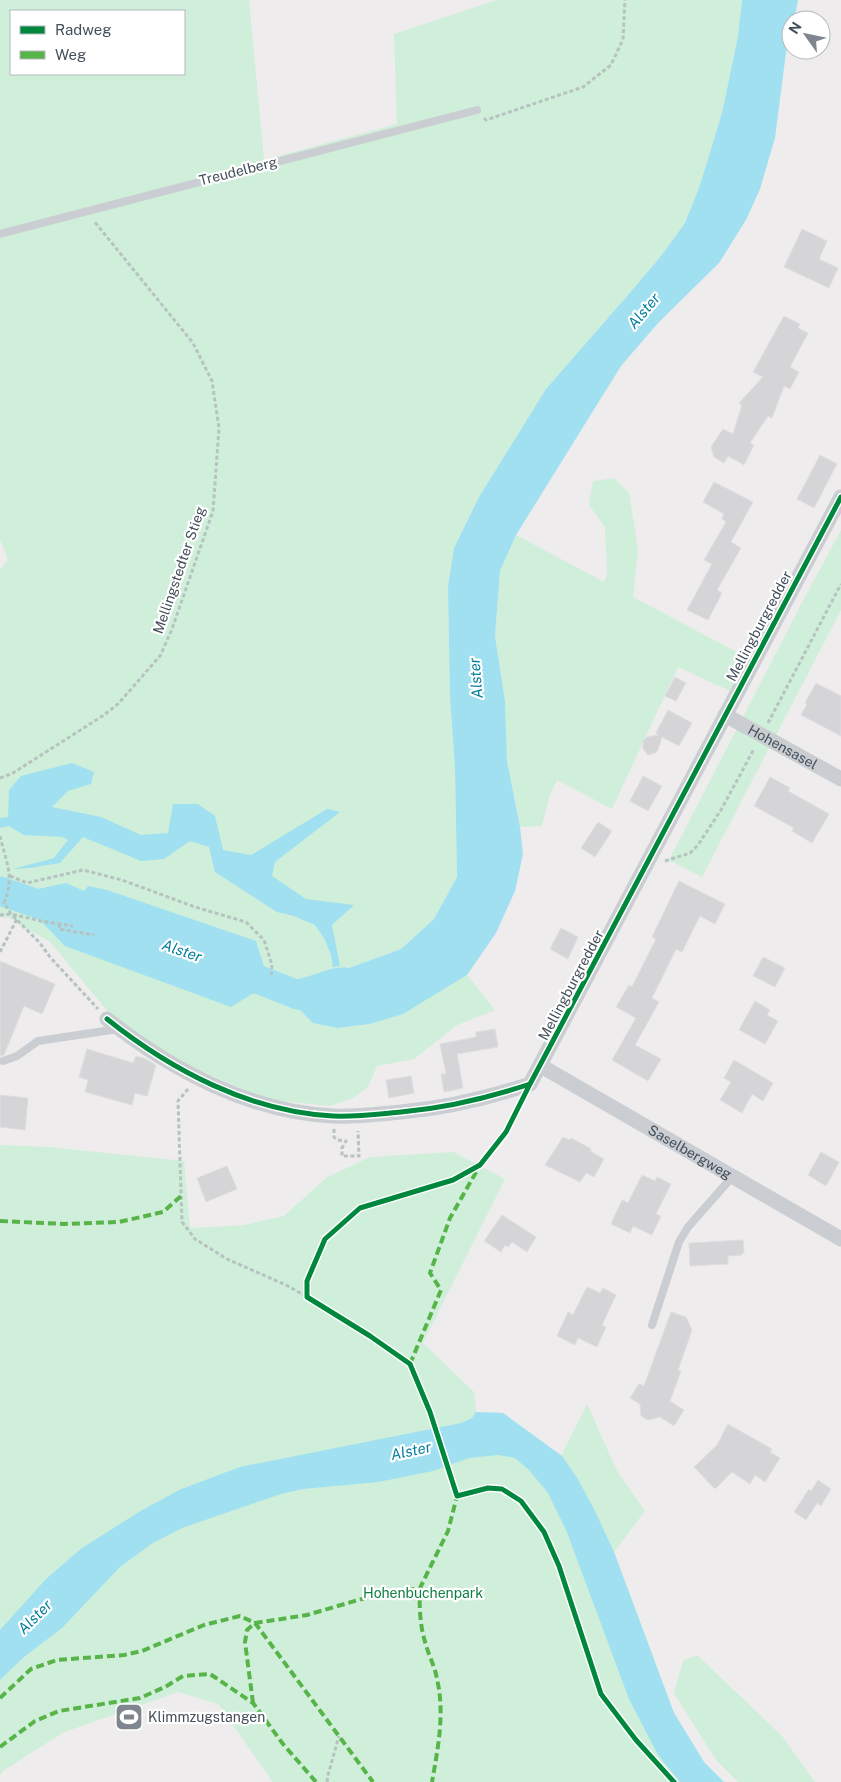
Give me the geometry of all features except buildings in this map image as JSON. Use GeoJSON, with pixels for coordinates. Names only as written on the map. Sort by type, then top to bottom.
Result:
{"type":"FeatureCollection","features":[{"type":"Feature","properties":{"kind":"street","name":"Mellingburgredder"},"geometry":{"type":"LineString","coordinates":[[107,1019],[147,1049],[192,1075],[246,1098],[291,1110],[333,1116],[358,1116],[424,1110],[474,1101],[530,1084],[841,497]]}},
{"type":"Feature","properties":{"kind":"street","name":"Hohensasel"},"geometry":{"type":"LineString","coordinates":[[724,715],[841,779]]}},
{"type":"Feature","properties":{"kind":"street","name":"Saselbergweg"},"geometry":{"type":"LineString","coordinates":[[541,1066],[841,1239]]}},
{"type":"Feature","properties":{"kind":"lane","name":"Treudelberg"},"geometry":{"type":"LineString","coordinates":[[0,234],[477,110]]}},
{"type":"Feature","properties":{"kind":"lane"},"geometry":{"type":"LineString","coordinates":[[3,1061],[17,1056],[38,1041],[120,1029]]}},
{"type":"Feature","properties":{"kind":"lane"},"geometry":{"type":"LineString","coordinates":[[652,1325],[679,1242],[688,1227],[733,1176]]}},
{"type":"Feature","properties":{"kind":"path"},"geometry":{"type":"LineString","coordinates":[[477,110],[486,120],[583,87],[611,65],[623,40],[625,0]]}},
{"type":"Feature","properties":{"kind":"path"},"geometry":{"type":"LineString","coordinates":[[0,836],[10,876],[10,885],[4,903],[11,914],[40,943],[55,964],[107,1019]]}},
{"type":"Feature","properties":{"kind":"path"},"geometry":{"type":"LineString","coordinates":[[10,876],[27,883],[83,870],[122,880],[195,907],[246,922],[264,940],[272,965],[271,975]]}},
{"type":"Feature","properties":{"kind":"path"},"geometry":{"type":"LineString","coordinates":[[0,915],[11,914],[72,926]]}},
{"type":"Feature","properties":{"kind":"path"},"geometry":{"type":"LineString","coordinates":[[0,952],[17,919]]}},
{"type":"Feature","properties":{"kind":"path"},"geometry":{"type":"LineString","coordinates":[[60,924],[59,929],[94,935]]}},
{"type":"Feature","properties":{"kind":"path"},"geometry":{"type":"LineString","coordinates":[[178,1101],[182,1222],[194,1239],[227,1259],[288,1286],[307,1297]]}},
{"type":"Feature","properties":{"kind":"path"},"geometry":{"type":"LineString","coordinates":[[346,1141],[342,1148],[342,1156],[359,1156],[358,1116]]}},
{"type":"Feature","properties":{"kind":"path"},"geometry":{"type":"LineString","coordinates":[[430,1412],[457,1496]]}},
{"type":"Feature","properties":{"kind":"path"},"geometry":{"type":"LineString","coordinates":[[327,1782],[339,1736]]}},
{"type":"Feature","properties":{"kind":"green space"},"geometry":{"type":"Polygon","coordinates":[[[0,0],[249,0],[264,160],[397,124],[394,34],[497,0],[742,0],[738,36],[722,113],[700,185],[685,223],[661,256],[546,389],[479,497],[454,548],[448,587],[457,877],[434,919],[401,949],[349,968],[336,968],[299,979],[276,979],[292,1002],[313,1023],[337,1028],[370,1024],[403,1014],[467,975],[495,1010],[457,1025],[414,1059],[377,1066],[368,1087],[353,1098],[329,1106],[265,1099],[189,1066],[115,1020],[50,942],[9,918],[0,917],[0,570],[8,560],[0,539],[0,0]]]}},
{"type":"Feature","properties":{"kind":"green space"},"geometry":{"type":"Polygon","coordinates":[[[614,478],[629,493],[638,549],[633,597],[746,657],[730,691],[678,667],[612,809],[557,780],[549,797],[542,826],[520,827],[507,761],[505,701],[495,636],[500,571],[516,535],[604,582],[607,574],[605,527],[589,505],[593,481],[614,478]]]}},
{"type":"Feature","properties":{"kind":"green space"},"geometry":{"type":"Polygon","coordinates":[[[841,530],[841,610],[702,877],[669,860],[841,530]]]}},
{"type":"Feature","properties":{"kind":"green space","name":"Hohenbuchenpark"},"geometry":{"type":"Polygon","coordinates":[[[0,1145],[48,1147],[184,1161],[190,1228],[244,1225],[284,1216],[326,1178],[370,1157],[453,1152],[505,1179],[423,1343],[474,1392],[476,1412],[503,1413],[561,1456],[587,1404],[617,1471],[645,1511],[614,1552],[674,1713],[704,1762],[724,1782],[273,1782],[218,1704],[178,1692],[62,1733],[3,1771],[0,1776],[0,1145]]]}},
{"type":"Feature","properties":{"kind":"green space"},"geometry":{"type":"Polygon","coordinates":[[[697,1655],[782,1736],[815,1782],[738,1782],[716,1760],[674,1693],[683,1661],[697,1655]]]}},
{"type":"Feature","properties":{"kind":"water"},"geometry":{"type":"Polygon","coordinates":[[[742,0],[798,0],[796,10],[781,10],[781,60],[785,60],[775,138],[760,189],[746,220],[719,263],[658,323],[621,366],[516,535],[500,571],[495,636],[505,701],[507,761],[520,827],[523,854],[515,891],[496,933],[467,975],[403,1014],[370,1024],[337,1028],[313,1023],[292,1002],[272,992],[276,979],[299,979],[336,968],[349,968],[401,949],[434,919],[457,877],[448,587],[454,548],[479,497],[546,389],[661,256],[685,223],[700,185],[722,113],[738,36],[742,0]]]}},
{"type":"Feature","properties":{"kind":"water"},"geometry":{"type":"Polygon","coordinates":[[[72,763],[94,772],[91,784],[68,791],[52,807],[101,817],[141,835],[168,833],[173,804],[198,804],[215,816],[223,850],[251,855],[327,809],[340,812],[275,862],[272,876],[306,899],[354,905],[332,925],[340,966],[333,967],[331,955],[324,938],[315,925],[294,916],[277,912],[215,872],[209,847],[190,841],[164,859],[141,861],[83,837],[60,863],[13,869],[54,858],[68,840],[62,837],[24,835],[9,826],[0,828],[0,818],[8,817],[9,790],[21,776],[72,763]]]}},
{"type":"Feature","properties":{"kind":"water"},"geometry":{"type":"Polygon","coordinates":[[[66,883],[84,891],[88,886],[107,890],[256,941],[267,976],[263,987],[231,1007],[65,946],[30,910],[8,902],[13,888],[29,891],[66,883]]]}},
{"type":"Feature","properties":{"kind":"water"},"geometry":{"type":"Polygon","coordinates":[[[476,1412],[503,1413],[562,1456],[576,1476],[614,1552],[674,1713],[704,1762],[724,1782],[680,1782],[658,1755],[629,1699],[566,1530],[548,1493],[529,1470],[515,1458],[498,1455],[469,1458],[433,1471],[378,1482],[303,1489],[281,1494],[182,1528],[153,1543],[121,1566],[62,1628],[24,1657],[0,1680],[0,1630],[46,1579],[82,1548],[139,1512],[179,1490],[240,1467],[461,1423],[472,1418],[476,1412]]]}},
{"type":"Feature","properties":{"kind":"waterway","name":"Alster"},"geometry":{"type":"LineString","coordinates":[[0,891],[47,907]]}},
{"type":"Feature","properties":{"kind":"waterway","name":"Alster"},"geometry":{"type":"LineString","coordinates":[[229,968],[298,995],[312,997]]}},
{"type":"Feature","properties":{"kind":"marked path"},"geometry":{"type":"LineString","coordinates":[[410,1364],[441,1290],[430,1273],[450,1218],[479,1167]]}},
{"type":"Feature","properties":{"kind":"marked path"},"geometry":{"type":"LineString","coordinates":[[0,1221],[64,1224],[119,1222],[163,1212],[181,1196]]}},
{"type":"Feature","properties":{"kind":"marked path"},"geometry":{"type":"LineString","coordinates":[[253,1703],[245,1642],[247,1630],[255,1623],[307,1615],[372,1596],[420,1588],[448,1531],[457,1496],[460,1495]]}},
{"type":"Feature","properties":{"kind":"marked path"},"geometry":{"type":"LineString","coordinates":[[420,1588],[422,1631],[436,1675],[441,1718],[432,1782]]}},
{"type":"Feature","properties":{"kind":"marked path"},"geometry":{"type":"LineString","coordinates":[[0,1698],[31,1669],[57,1660],[124,1655],[142,1651],[204,1625],[240,1616],[255,1623],[373,1782]]}},
{"type":"Feature","properties":{"kind":"marked path"},"geometry":{"type":"LineString","coordinates":[[0,1747],[35,1721],[59,1711],[140,1698],[165,1687],[183,1676],[210,1674],[253,1703],[283,1744],[316,1782]]}},
{"type":"Feature","properties":{"kind":"cycle path"},"geometry":{"type":"LineString","coordinates":[[107,1019],[158,1055],[213,1085],[242,1097],[302,1113],[350,1116],[434,1108],[466,1102],[530,1084],[841,497]]}},
{"type":"Feature","properties":{"kind":"cycle path"},"geometry":{"type":"LineString","coordinates":[[530,1084],[506,1132],[480,1165],[453,1180],[360,1208],[325,1239],[307,1281],[307,1297],[370,1336],[410,1364],[430,1412],[457,1496],[488,1488],[502,1489],[521,1501],[544,1532],[559,1566],[601,1694],[636,1740],[674,1782]]}},
{"type":"Feature","properties":{"kind":"place","name":"Klimmzugstangen"},"geometry":{"type":"Point","coordinates":[129,1717]}}]}
